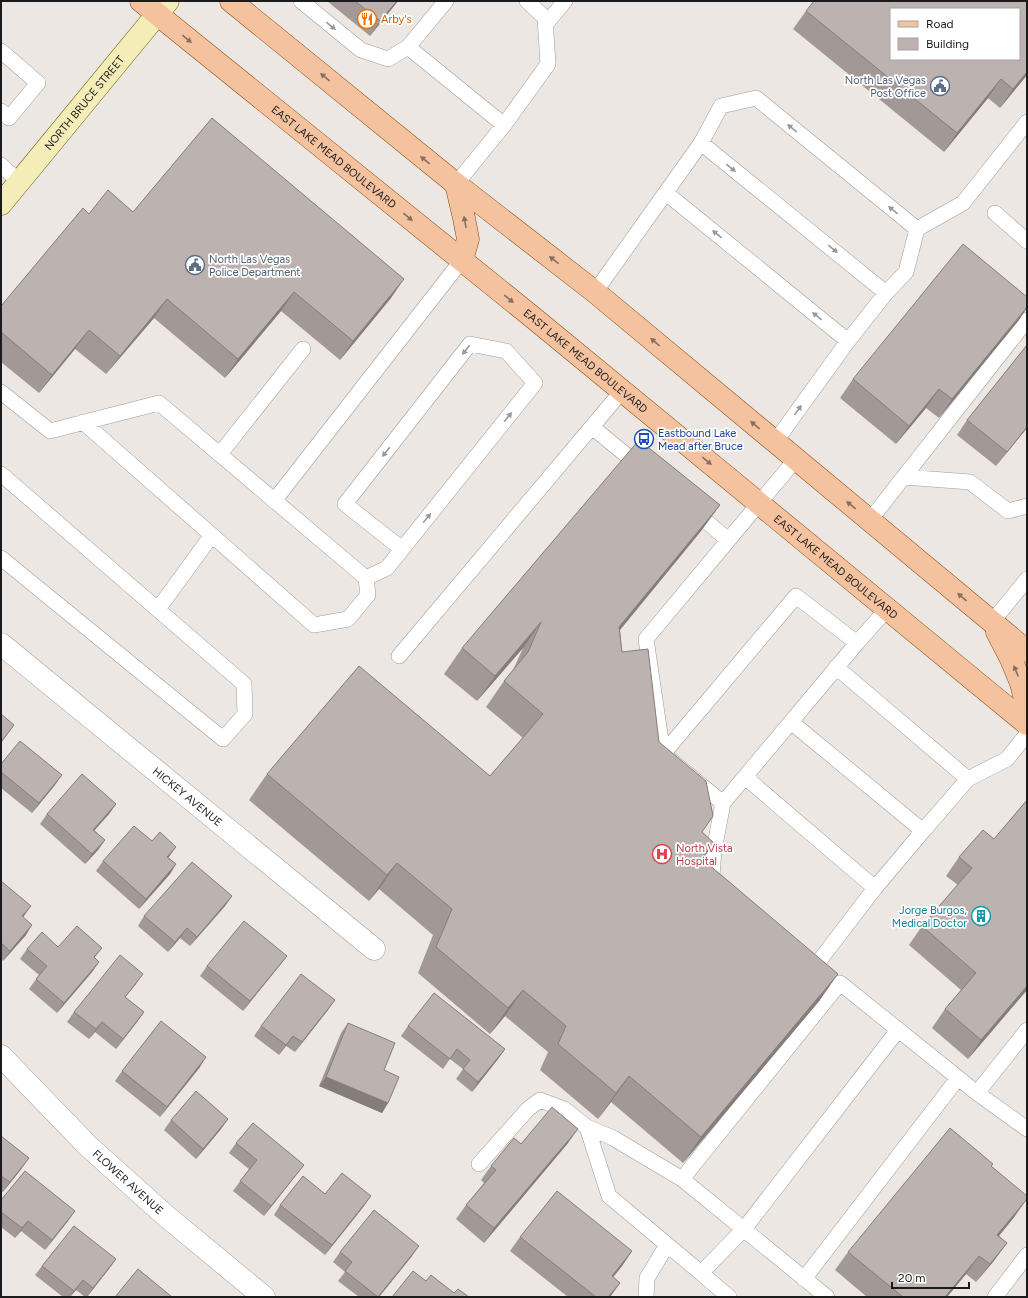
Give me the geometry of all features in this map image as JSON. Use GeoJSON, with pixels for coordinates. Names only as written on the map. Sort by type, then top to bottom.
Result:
{"type":"FeatureCollection","features":[{"type":"Feature","properties":{"kind":"main road"},"geometry":{"type":"LineString","coordinates":[[231,1],[456,184],[595,292],[1027,651]]}},
{"type":"Feature","properties":{"kind":"main road","name":"EAST LAKE MEAD BOULEVARD"},"geometry":{"type":"LineString","coordinates":[[155,5],[462,260],[1027,724]]}},
{"type":"Feature","properties":{"kind":"main road"},"geometry":{"type":"LineString","coordinates":[[456,184],[468,239],[462,260]]}},
{"type":"Feature","properties":{"kind":"main road"},"geometry":{"type":"LineString","coordinates":[[992,622],[1011,659],[1021,683],[1027,708]]}},
{"type":"Feature","properties":{"kind":"street","name":"NORTH BRUCE STREET"},"geometry":{"type":"LineString","coordinates":[[1,204],[155,5]]}},
{"type":"Feature","properties":{"kind":"street","name":"HICKEY AVENUE"},"geometry":{"type":"LineString","coordinates":[[1,644],[374,949]]}},
{"type":"Feature","properties":{"kind":"street","name":"FLOWER AVENUE"},"geometry":{"type":"LineString","coordinates":[[1,1056],[88,1146],[166,1216],[264,1297]]}},
{"type":"Feature","properties":{"kind":"lane"},"geometry":{"type":"LineString","coordinates":[[301,1],[361,50],[388,59],[408,47],[446,1]]}},
{"type":"Feature","properties":{"kind":"lane"},"geometry":{"type":"LineString","coordinates":[[456,184],[504,125],[548,64],[545,18],[526,1]]}},
{"type":"Feature","properties":{"kind":"lane"},"geometry":{"type":"LineString","coordinates":[[546,24],[565,1]]}},
{"type":"Feature","properties":{"kind":"lane"},"geometry":{"type":"LineString","coordinates":[[408,47],[504,125]]}},
{"type":"Feature","properties":{"kind":"lane"},"geometry":{"type":"LineString","coordinates":[[1,51],[38,83],[9,118],[1,111]]}},
{"type":"Feature","properties":{"kind":"lane"},"geometry":{"type":"LineString","coordinates":[[595,292],[701,143],[720,106],[756,98],[917,230]]}},
{"type":"Feature","properties":{"kind":"lane"},"geometry":{"type":"LineString","coordinates":[[775,442],[848,340],[886,293],[906,272],[917,230],[963,203],[1027,122]]}},
{"type":"Feature","properties":{"kind":"lane"},"geometry":{"type":"LineString","coordinates":[[701,143],[886,293]]}},
{"type":"Feature","properties":{"kind":"lane"},"geometry":{"type":"LineString","coordinates":[[1,165],[19,182]]}},
{"type":"Feature","properties":{"kind":"lane"},"geometry":{"type":"LineString","coordinates":[[666,193],[848,340]]}},
{"type":"Feature","properties":{"kind":"lane"},"geometry":{"type":"LineString","coordinates":[[995,214],[1027,240]]}},
{"type":"Feature","properties":{"kind":"lane"},"geometry":{"type":"LineString","coordinates":[[274,501],[462,260]]}},
{"type":"Feature","properties":{"kind":"lane"},"geometry":{"type":"LineString","coordinates":[[870,520],[1027,320]]}},
{"type":"Feature","properties":{"kind":"lane"},"geometry":{"type":"LineString","coordinates":[[366,578],[386,568],[402,549],[535,383],[506,350],[470,344],[345,504],[402,549]]}},
{"type":"Feature","properties":{"kind":"lane"},"geometry":{"type":"LineString","coordinates":[[220,454],[303,349]]}},
{"type":"Feature","properties":{"kind":"lane"},"geometry":{"type":"LineString","coordinates":[[399,656],[622,391]]}},
{"type":"Feature","properties":{"kind":"lane"},"geometry":{"type":"LineString","coordinates":[[1,392],[50,431],[83,422],[158,402],[366,578],[368,595],[348,619],[314,625],[83,422]]}},
{"type":"Feature","properties":{"kind":"lane"},"geometry":{"type":"LineString","coordinates":[[592,427],[651,476]]}},
{"type":"Feature","properties":{"kind":"lane"},"geometry":{"type":"LineString","coordinates":[[723,803],[663,754],[646,639],[796,459]]}},
{"type":"Feature","properties":{"kind":"lane"},"geometry":{"type":"LineString","coordinates":[[1,474],[244,684],[245,714],[223,739],[1,558]]}},
{"type":"Feature","properties":{"kind":"lane"},"geometry":{"type":"LineString","coordinates":[[904,477],[970,482],[1008,512],[1027,506]]}},
{"type":"Feature","properties":{"kind":"lane"},"geometry":{"type":"LineString","coordinates":[[681,500],[728,540]]}},
{"type":"Feature","properties":{"kind":"lane"},"geometry":{"type":"LineString","coordinates":[[158,609],[212,535]]}},
{"type":"Feature","properties":{"kind":"lane"},"geometry":{"type":"LineString","coordinates":[[992,622],[1025,585]]}},
{"type":"Feature","properties":{"kind":"lane"},"geometry":{"type":"LineString","coordinates":[[663,754],[796,596],[857,643]]}},
{"type":"Feature","properties":{"kind":"lane"},"geometry":{"type":"LineString","coordinates":[[728,901],[722,896],[712,876],[714,850],[723,803],[887,608]]}},
{"type":"Feature","properties":{"kind":"lane"},"geometry":{"type":"LineString","coordinates":[[836,668],[968,779]]}},
{"type":"Feature","properties":{"kind":"lane"},"geometry":{"type":"LineString","coordinates":[[791,722],[923,831]]}},
{"type":"Feature","properties":{"kind":"lane"},"geometry":{"type":"LineString","coordinates":[[810,973],[876,888],[968,779],[1007,759],[1027,734]]}},
{"type":"Feature","properties":{"kind":"lane"},"geometry":{"type":"LineString","coordinates":[[745,777],[876,888]]}},
{"type":"Feature","properties":{"kind":"lane"},"geometry":{"type":"LineString","coordinates":[[798,962],[810,973],[840,983],[977,1093],[1027,1129]]}},
{"type":"Feature","properties":{"kind":"lane"},"geometry":{"type":"LineString","coordinates":[[682,1179],[840,983]]}},
{"type":"Feature","properties":{"kind":"lane"},"geometry":{"type":"LineString","coordinates":[[701,1273],[744,1229],[898,1030]]}},
{"type":"Feature","properties":{"kind":"lane"},"geometry":{"type":"LineString","coordinates":[[977,1093],[1027,1030]]}},
{"type":"Feature","properties":{"kind":"lane"},"geometry":{"type":"LineString","coordinates":[[804,1279],[958,1078]]}},
{"type":"Feature","properties":{"kind":"lane"},"geometry":{"type":"LineString","coordinates":[[479,1164],[528,1109],[540,1100],[564,1109],[587,1127],[612,1138],[682,1179],[827,1297]]}},
{"type":"Feature","properties":{"kind":"lane"},"geometry":{"type":"LineString","coordinates":[[587,1127],[609,1196],[729,1297]]}},
{"type":"Feature","properties":{"kind":"lane"},"geometry":{"type":"LineString","coordinates":[[646,1297],[647,1278],[667,1245]]}},
{"type":"Feature","properties":{"kind":"lane"},"geometry":{"type":"LineString","coordinates":[[994,1297],[1027,1255]]}},
{"type":"Feature","properties":{"kind":"building"},"geometry":{"type":"Polygon","coordinates":[[[355,1],[397,1],[380,21],[355,1]]]}},
{"type":"Feature","properties":{"kind":"building","name":"North Las Vegas Post Office"},"geometry":{"type":"Polygon","coordinates":[[[814,1],[1027,1],[1027,72],[1013,89],[1001,79],[957,133],[806,11],[814,1]]]}},
{"type":"Feature","properties":{"kind":"building","name":"North Las Vegas Police Department"},"geometry":{"type":"Polygon","coordinates":[[[212,118],[404,279],[353,341],[294,292],[238,359],[167,299],[120,356],[89,330],[52,375],[1,332],[1,306],[83,208],[89,214],[108,190],[133,212],[212,118]]]}},
{"type":"Feature","properties":{"kind":"building"},"geometry":{"type":"Polygon","coordinates":[[[963,244],[1027,297],[1027,307],[952,399],[939,389],[909,426],[853,379],[963,244]]]}},
{"type":"Feature","properties":{"kind":"building"},"geometry":{"type":"Polygon","coordinates":[[[1027,345],[1027,427],[1007,452],[967,420],[1027,345]]]}},
{"type":"Feature","properties":{"kind":"building","name":"North Vista Hospital"},"geometry":{"type":"Polygon","coordinates":[[[639,440],[720,505],[619,627],[622,652],[648,649],[659,742],[706,781],[713,816],[702,832],[714,843],[701,858],[838,974],[701,1137],[629,1076],[616,1093],[558,1044],[566,1026],[523,990],[508,1008],[436,947],[452,909],[397,863],[387,875],[267,774],[359,666],[490,776],[543,714],[504,681],[528,652],[541,622],[495,676],[462,648],[639,440]]]}},
{"type":"Feature","properties":{"kind":"building"},"geometry":{"type":"Polygon","coordinates":[[[1,714],[14,725],[1,742],[1,714]]]}},
{"type":"Feature","properties":{"kind":"building"},"geometry":{"type":"Polygon","coordinates":[[[20,741],[62,775],[39,803],[1,772],[1,764],[20,741]]]}},
{"type":"Feature","properties":{"kind":"building"},"geometry":{"type":"Polygon","coordinates":[[[82,774],[116,804],[93,830],[105,840],[92,854],[47,814],[82,774]]]}},
{"type":"Feature","properties":{"kind":"building","name":"Jorge Burgos, Medical Doctor"},"geometry":{"type":"Polygon","coordinates":[[[1027,800],[1027,986],[981,1040],[945,1009],[976,973],[922,926],[972,868],[959,857],[983,830],[994,839],[1027,800]]]}},
{"type":"Feature","properties":{"kind":"building"},"geometry":{"type":"Polygon","coordinates":[[[134,826],[152,841],[160,832],[176,847],[167,857],[176,864],[146,899],[103,861],[134,826]]]}},
{"type":"Feature","properties":{"kind":"building"},"geometry":{"type":"Polygon","coordinates":[[[192,862],[232,896],[197,937],[187,928],[175,942],[144,916],[192,862]]]}},
{"type":"Feature","properties":{"kind":"building"},"geometry":{"type":"Polygon","coordinates":[[[1,881],[31,906],[22,916],[32,925],[10,951],[1,943],[1,881]]]}},
{"type":"Feature","properties":{"kind":"building"},"geometry":{"type":"Polygon","coordinates":[[[244,921],[287,956],[250,1001],[207,966],[244,921]]]}},
{"type":"Feature","properties":{"kind":"building"},"geometry":{"type":"Polygon","coordinates":[[[77,926],[102,948],[94,957],[99,962],[64,1003],[36,979],[47,966],[27,949],[42,932],[58,947],[77,926]]]}},
{"type":"Feature","properties":{"kind":"building"},"geometry":{"type":"Polygon","coordinates":[[[120,955],[143,974],[125,997],[144,1012],[123,1039],[102,1022],[96,1029],[74,1012],[120,955]]]}},
{"type":"Feature","properties":{"kind":"building"},"geometry":{"type":"Polygon","coordinates":[[[301,974],[335,1000],[302,1042],[293,1036],[286,1045],[261,1026],[301,974]]]}},
{"type":"Feature","properties":{"kind":"building"},"geometry":{"type":"Polygon","coordinates":[[[434,993],[505,1049],[478,1082],[463,1069],[470,1060],[457,1049],[450,1059],[408,1026],[434,993]]]}},
{"type":"Feature","properties":{"kind":"building"},"geometry":{"type":"Polygon","coordinates":[[[161,1021],[206,1057],[167,1107],[122,1071],[161,1021]]]}},
{"type":"Feature","properties":{"kind":"building"},"geometry":{"type":"Polygon","coordinates":[[[348,1023],[395,1043],[384,1070],[399,1077],[388,1103],[326,1077],[348,1023]]]}},
{"type":"Feature","properties":{"kind":"building"},"geometry":{"type":"Polygon","coordinates":[[[196,1091],[228,1119],[203,1149],[171,1120],[196,1091]]]}},
{"type":"Feature","properties":{"kind":"building"},"geometry":{"type":"Polygon","coordinates":[[[552,1107],[578,1129],[494,1228],[466,1205],[496,1170],[491,1166],[514,1138],[521,1144],[552,1107]]]}},
{"type":"Feature","properties":{"kind":"building"},"geometry":{"type":"Polygon","coordinates":[[[253,1123],[304,1165],[271,1206],[240,1181],[257,1160],[236,1143],[253,1123]]]}},
{"type":"Feature","properties":{"kind":"building"},"geometry":{"type":"Polygon","coordinates":[[[950,1128],[993,1164],[991,1166],[1027,1196],[1027,1199],[997,1235],[1007,1243],[990,1264],[979,1256],[945,1297],[903,1297],[848,1252],[950,1128]]]}},
{"type":"Feature","properties":{"kind":"building"},"geometry":{"type":"Polygon","coordinates":[[[1,1136],[29,1158],[10,1182],[1,1176],[1,1136]]]}},
{"type":"Feature","properties":{"kind":"building"},"geometry":{"type":"Polygon","coordinates":[[[25,1171],[75,1211],[52,1240],[28,1221],[22,1228],[1,1212],[1,1200],[25,1171]]]}},
{"type":"Feature","properties":{"kind":"building"},"geometry":{"type":"Polygon","coordinates":[[[342,1173],[371,1196],[332,1245],[280,1205],[303,1176],[325,1194],[342,1173]]]}},
{"type":"Feature","properties":{"kind":"building"},"geometry":{"type":"Polygon","coordinates":[[[557,1191],[632,1251],[612,1276],[620,1283],[608,1297],[596,1297],[520,1237],[557,1191]]]}},
{"type":"Feature","properties":{"kind":"building"},"geometry":{"type":"Polygon","coordinates":[[[374,1210],[419,1246],[378,1297],[345,1271],[352,1262],[340,1252],[374,1210]]]}},
{"type":"Feature","properties":{"kind":"building"},"geometry":{"type":"Polygon","coordinates":[[[74,1226],[116,1259],[93,1288],[83,1280],[74,1291],[42,1266],[74,1226]]]}},
{"type":"Feature","properties":{"kind":"building"},"geometry":{"type":"Polygon","coordinates":[[[138,1269],[172,1297],[115,1297],[138,1269]]]}},
{"type":"Feature","properties":{"kind":"building"},"geometry":{"type":"Polygon","coordinates":[[[413,1271],[426,1281],[431,1275],[454,1293],[458,1289],[469,1297],[392,1297],[413,1271]]]}},
{"type":"Feature","properties":{"kind":"place","name":"Arby's"},"geometry":{"type":"Point","coordinates":[367,19]}},
{"type":"Feature","properties":{"kind":"place","name":"North Las Vegas Post Office"},"geometry":{"type":"Point","coordinates":[940,86]}},
{"type":"Feature","properties":{"kind":"place","name":"North Las Vegas Police Department"},"geometry":{"type":"Point","coordinates":[195,265]}},
{"type":"Feature","properties":{"kind":"place","name":"Eastbound Lake Mead after Bruce"},"geometry":{"type":"Point","coordinates":[644,439]}},
{"type":"Feature","properties":{"kind":"place","name":"North Vista Hospital"},"geometry":{"type":"Point","coordinates":[662,854]}},
{"type":"Feature","properties":{"kind":"place","name":"Jorge Burgos, Medical Doctor"},"geometry":{"type":"Point","coordinates":[981,916]}}]}
